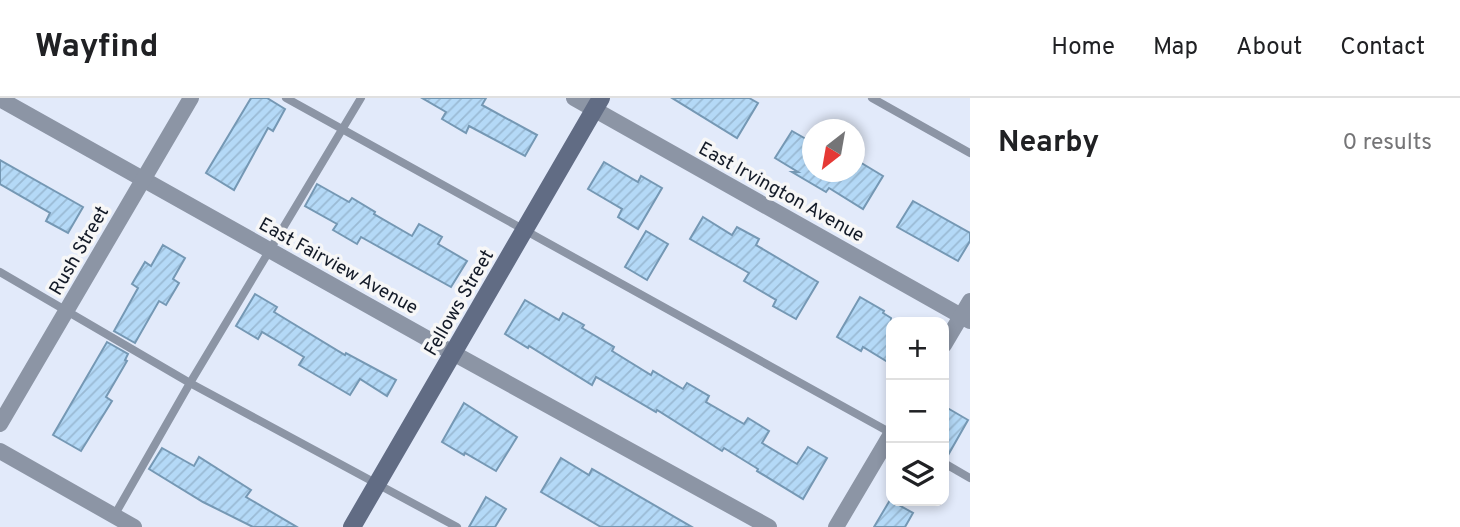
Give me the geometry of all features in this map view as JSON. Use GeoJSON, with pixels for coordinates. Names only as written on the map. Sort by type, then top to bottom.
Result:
{"type":"FeatureCollection","features":[{"type":"Feature","properties":{"kind":"street","name":"Rush Street"},"geometry":{"type":"LineString","coordinates":[[0,424],[191,98]]}},
{"type":"Feature","properties":{"kind":"street","name":"East Irvington Avenue"},"geometry":{"type":"LineString","coordinates":[[574,98],[598,104],[966,318]]}},
{"type":"Feature","properties":{"kind":"street","name":"East Fairview Avenue"},"geometry":{"type":"LineString","coordinates":[[0,99],[769,527]]}},
{"type":"Feature","properties":{"kind":"street","name":"Fellows Street"},"geometry":{"type":"LineString","coordinates":[[352,527],[598,104]]}},
{"type":"Feature","properties":{"kind":"street"},"geometry":{"type":"LineString","coordinates":[[949,339],[966,318],[970,301]]}},
{"type":"Feature","properties":{"kind":"street"},"geometry":{"type":"LineString","coordinates":[[836,527],[886,442]]}},
{"type":"Feature","properties":{"kind":"street"},"geometry":{"type":"LineString","coordinates":[[0,451],[134,527]]}},
{"type":"Feature","properties":{"kind":"lane"},"geometry":{"type":"LineString","coordinates":[[286,98],[886,430]]}},
{"type":"Feature","properties":{"kind":"lane"},"geometry":{"type":"LineString","coordinates":[[114,516],[190,383],[361,98]]}},
{"type":"Feature","properties":{"kind":"lane"},"geometry":{"type":"LineString","coordinates":[[873,98],[970,153]]}},
{"type":"Feature","properties":{"kind":"lane"},"geometry":{"type":"LineString","coordinates":[[0,272],[190,383],[457,527]]}},
{"type":"Feature","properties":{"kind":"lane"},"geometry":{"type":"LineString","coordinates":[[949,466],[970,478]]}},
{"type":"Feature","properties":{"kind":"building"},"geometry":{"type":"Polygon","coordinates":[[[251,98],[267,98],[285,109],[273,131],[268,128],[234,190],[206,173],[251,98]]]}},
{"type":"Feature","properties":{"kind":"building"},"geometry":{"type":"Polygon","coordinates":[[[422,98],[486,98],[482,105],[537,135],[525,156],[469,126],[466,133],[442,119],[446,112],[422,98]]]}},
{"type":"Feature","properties":{"kind":"building"},"geometry":{"type":"Polygon","coordinates":[[[672,98],[749,98],[758,103],[737,138],[672,98]]]}},
{"type":"Feature","properties":{"kind":"building"},"geometry":{"type":"Polygon","coordinates":[[[792,131],[802,137],[802,178],[792,172],[798,172],[775,158],[792,131]]]}},
{"type":"Feature","properties":{"kind":"building"},"geometry":{"type":"Polygon","coordinates":[[[0,160],[83,207],[68,233],[46,221],[50,213],[0,184],[0,160]]]}},
{"type":"Feature","properties":{"kind":"building"},"geometry":{"type":"Polygon","coordinates":[[[604,162],[638,182],[641,176],[662,188],[638,229],[618,217],[622,209],[588,189],[604,162]]]}},
{"type":"Feature","properties":{"kind":"building"},"geometry":{"type":"Polygon","coordinates":[[[865,165],[883,176],[863,209],[829,188],[826,192],[809,182],[865,182],[865,165]]]}},
{"type":"Feature","properties":{"kind":"building"},"geometry":{"type":"Polygon","coordinates":[[[317,184],[349,202],[352,198],[412,236],[419,224],[442,237],[438,244],[467,261],[451,287],[361,237],[357,244],[333,230],[337,224],[305,206],[317,184]]]}},
{"type":"Feature","properties":{"kind":"building"},"geometry":{"type":"Polygon","coordinates":[[[913,201],[970,233],[970,241],[958,261],[897,227],[913,201]]]}},
{"type":"Feature","properties":{"kind":"building"},"geometry":{"type":"Polygon","coordinates":[[[703,217],[732,235],[737,227],[759,239],[756,245],[818,282],[796,319],[773,306],[776,300],[744,281],[749,273],[690,239],[703,217]]]}},
{"type":"Feature","properties":{"kind":"building"},"geometry":{"type":"Polygon","coordinates":[[[646,231],[668,244],[647,280],[625,267],[646,231]]]}},
{"type":"Feature","properties":{"kind":"building"},"geometry":{"type":"Polygon","coordinates":[[[163,245],[185,258],[173,279],[179,283],[166,305],[159,301],[135,343],[114,331],[138,288],[132,284],[145,262],[151,266],[163,245]]]}},
{"type":"Feature","properties":{"kind":"building"},"geometry":{"type":"Polygon","coordinates":[[[255,294],[277,307],[274,312],[345,355],[346,353],[396,380],[387,396],[360,379],[350,395],[299,365],[304,357],[262,332],[258,339],[236,326],[255,294]]]}},
{"type":"Feature","properties":{"kind":"building"},"geometry":{"type":"Polygon","coordinates":[[[860,297],[889,317],[886,317],[886,361],[863,347],[861,351],[837,337],[860,297]]]}},
{"type":"Feature","properties":{"kind":"building"},"geometry":{"type":"Polygon","coordinates":[[[525,300],[559,320],[563,313],[584,325],[582,328],[614,347],[612,351],[651,375],[653,371],[683,389],[687,383],[709,396],[706,402],[744,424],[748,418],[769,431],[762,443],[797,464],[808,447],[827,458],[803,499],[724,448],[722,451],[657,410],[656,412],[596,377],[592,385],[505,334],[525,300]]]}},
{"type":"Feature","properties":{"kind":"building"},"geometry":{"type":"Polygon","coordinates":[[[107,342],[128,354],[125,360],[127,361],[106,397],[112,401],[81,451],[53,435],[107,342]]]}},
{"type":"Feature","properties":{"kind":"building"},"geometry":{"type":"Polygon","coordinates":[[[464,403],[517,437],[496,471],[442,442],[464,403]]]}},
{"type":"Feature","properties":{"kind":"building"},"geometry":{"type":"Polygon","coordinates":[[[949,409],[968,420],[949,453],[949,409]]]}},
{"type":"Feature","properties":{"kind":"building"},"geometry":{"type":"Polygon","coordinates":[[[162,448],[194,466],[199,457],[251,490],[246,497],[297,527],[253,527],[203,502],[149,469],[162,448]]]}},
{"type":"Feature","properties":{"kind":"building"},"geometry":{"type":"Polygon","coordinates":[[[561,458],[589,475],[592,469],[692,527],[601,527],[541,492],[561,458]]]}},
{"type":"Feature","properties":{"kind":"building"},"geometry":{"type":"Polygon","coordinates":[[[486,497],[506,509],[495,527],[469,527],[486,497]]]}},
{"type":"Feature","properties":{"kind":"building"},"geometry":{"type":"Polygon","coordinates":[[[886,506],[901,506],[913,513],[905,527],[874,527],[886,506]]]}}]}
